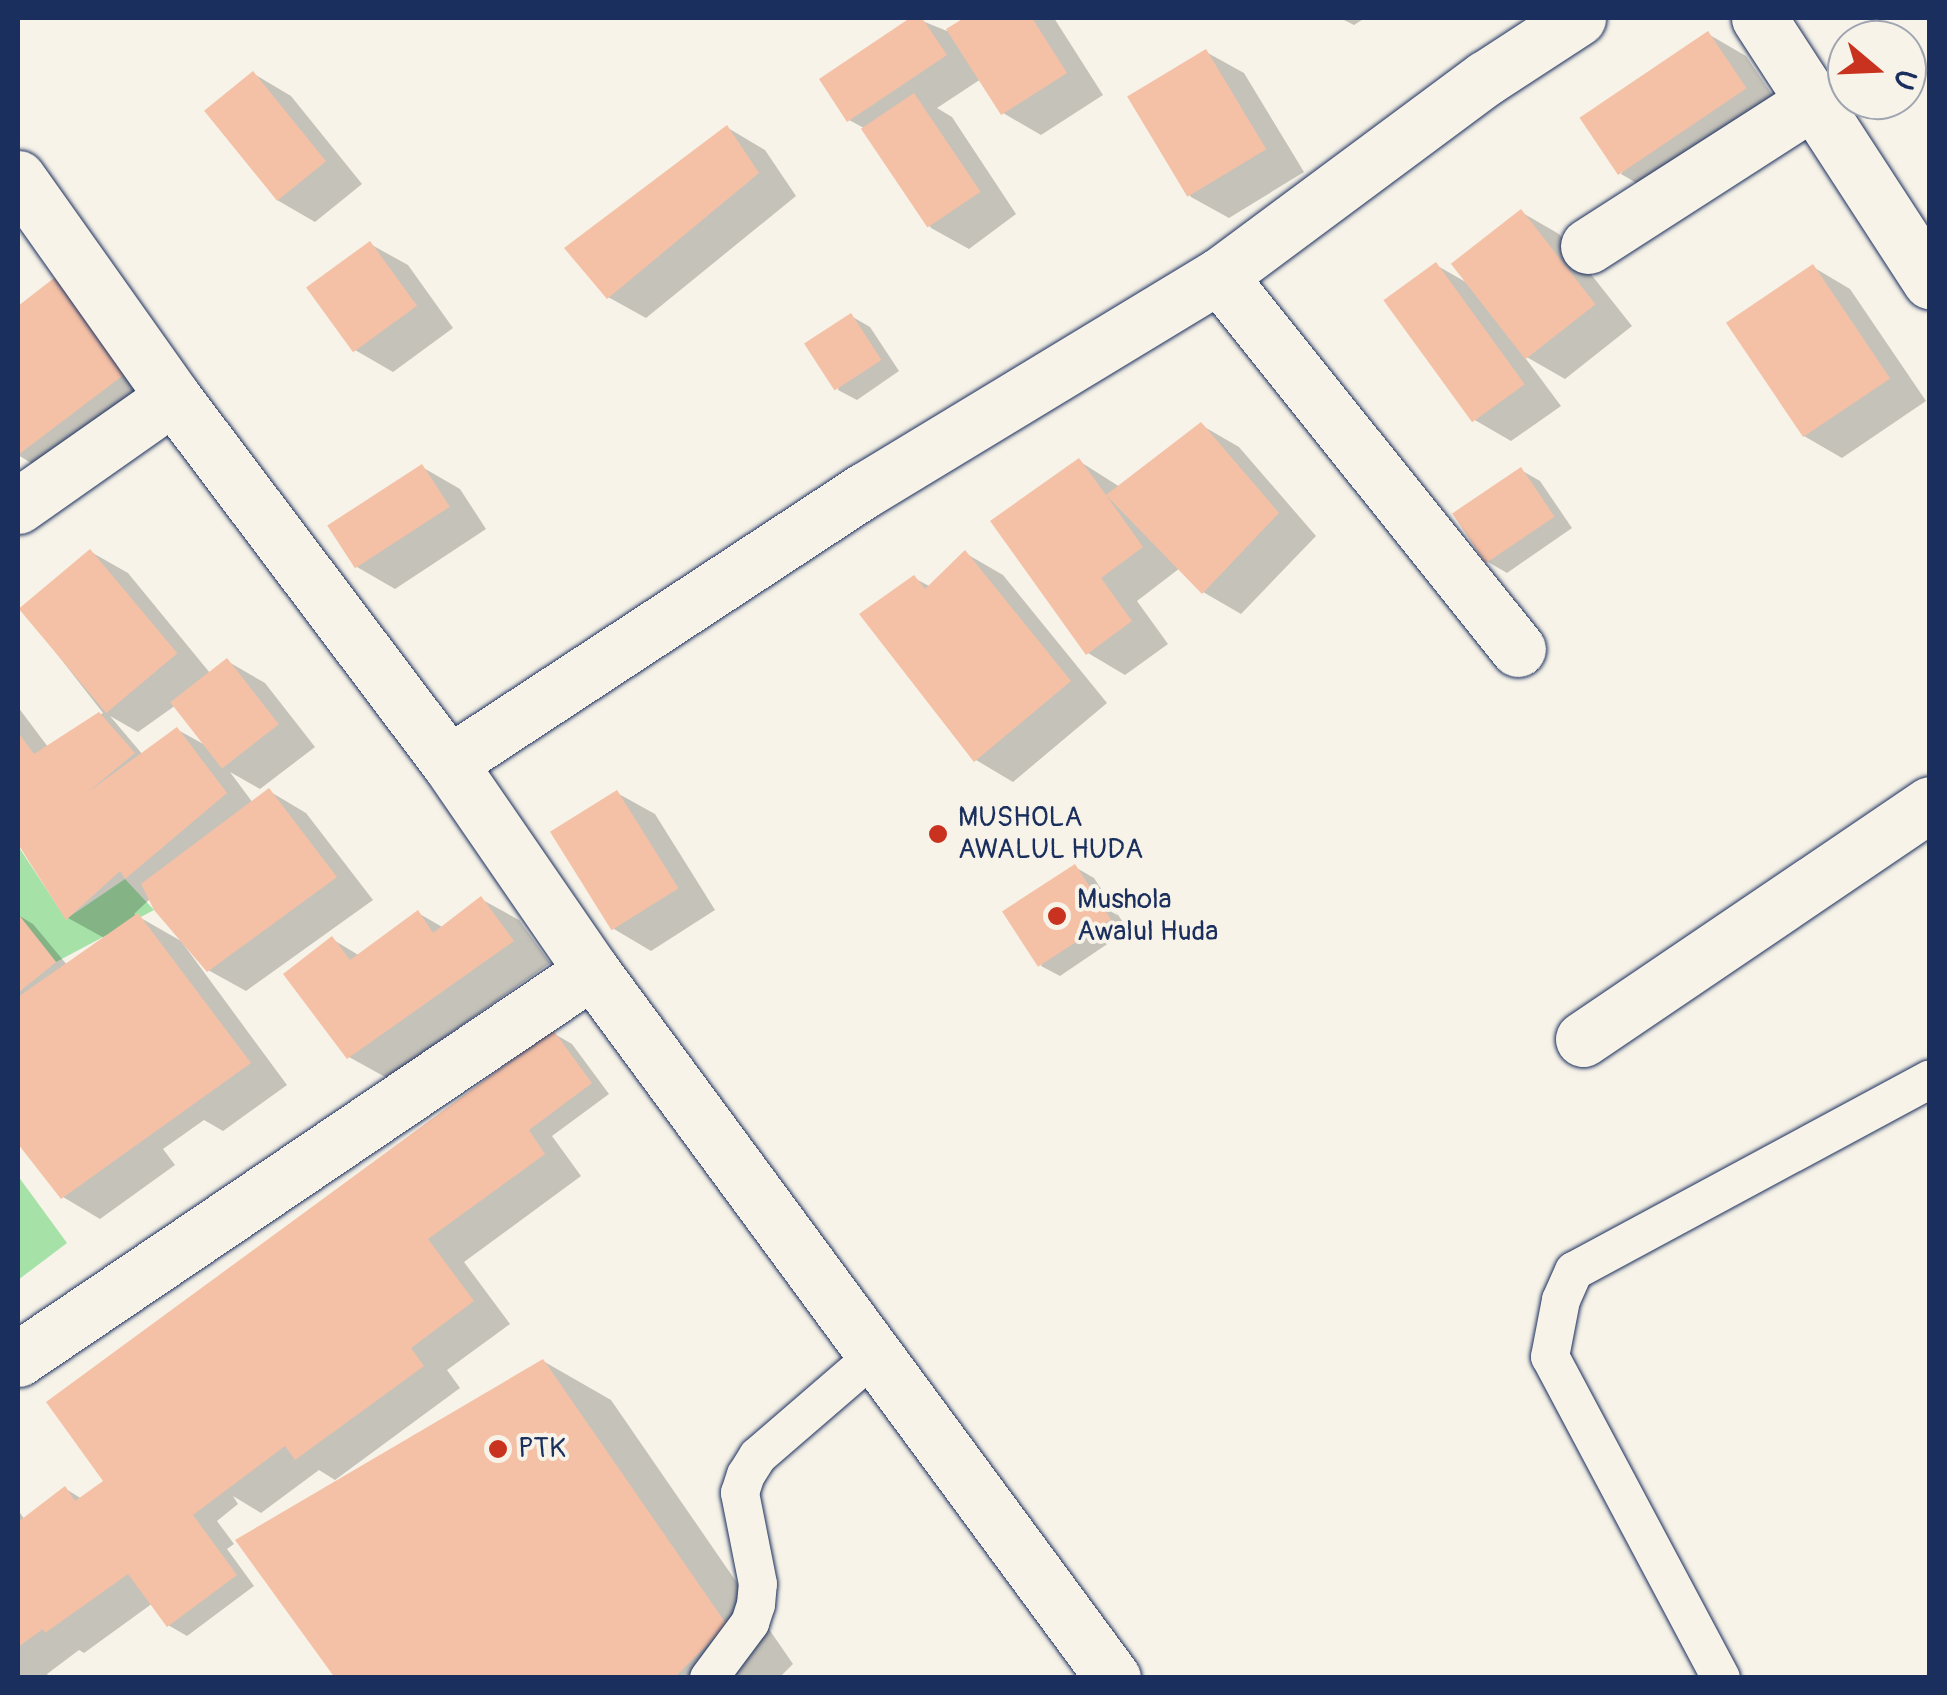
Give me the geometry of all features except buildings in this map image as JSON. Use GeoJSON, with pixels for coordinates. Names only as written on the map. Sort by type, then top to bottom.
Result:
{"type":"FeatureCollection","features":[{"type":"Feature","properties":{"kind":"street"},"geometry":{"type":"LineString","coordinates":[[449,763],[865,490],[1219,276],[1486,78],[1578,18]]}},
{"type":"Feature","properties":{"kind":"street"},"geometry":{"type":"LineString","coordinates":[[1759,18],[1930,281]]}},
{"type":"Feature","properties":{"kind":"street"},"geometry":{"type":"LineString","coordinates":[[1588,246],[1814,101]]}},
{"type":"Feature","properties":{"kind":"street"},"geometry":{"type":"LineString","coordinates":[[18,178],[172,397],[449,763],[592,971],[1110,1676]]}},
{"type":"Feature","properties":{"kind":"street"},"geometry":{"type":"LineString","coordinates":[[1219,276],[1518,648]]}},
{"type":"Feature","properties":{"kind":"street"},"geometry":{"type":"LineString","coordinates":[[18,506],[172,397]]}},
{"type":"Feature","properties":{"kind":"street"},"geometry":{"type":"LineString","coordinates":[[1583,1039],[1930,804]]}},
{"type":"Feature","properties":{"kind":"street"},"geometry":{"type":"LineString","coordinates":[[18,1359],[592,971]]}},
{"type":"Feature","properties":{"kind":"lane"},"geometry":{"type":"LineString","coordinates":[[1722,1678],[1550,1357],[1561,1300],[1574,1271],[1930,1080]]}},
{"type":"Feature","properties":{"kind":"lane"},"geometry":{"type":"LineString","coordinates":[[709,1678],[750,1622],[756,1605],[758,1584],[740,1494],[746,1474],[758,1456],[875,1355]]}},
{"type":"Feature","properties":{"kind":"green space"},"geometry":{"type":"Polygon","coordinates":[[[18,846],[66,919],[125,879],[154,910],[56,962],[18,914],[18,846]]]}},
{"type":"Feature","properties":{"kind":"green space"},"geometry":{"type":"Polygon","coordinates":[[[18,1176],[67,1243],[18,1280],[18,1176]]]}},
{"type":"Feature","properties":{"kind":"place","name":"MUSHOLA AWALUL HUDA"},"geometry":{"type":"Point","coordinates":[938,834]}},
{"type":"Feature","properties":{"kind":"place","name":"Mushola Awalul Huda"},"geometry":{"type":"Point","coordinates":[1057,916]}},
{"type":"Feature","properties":{"kind":"place","name":"PTK"},"geometry":{"type":"Point","coordinates":[498,1449]}}]}
